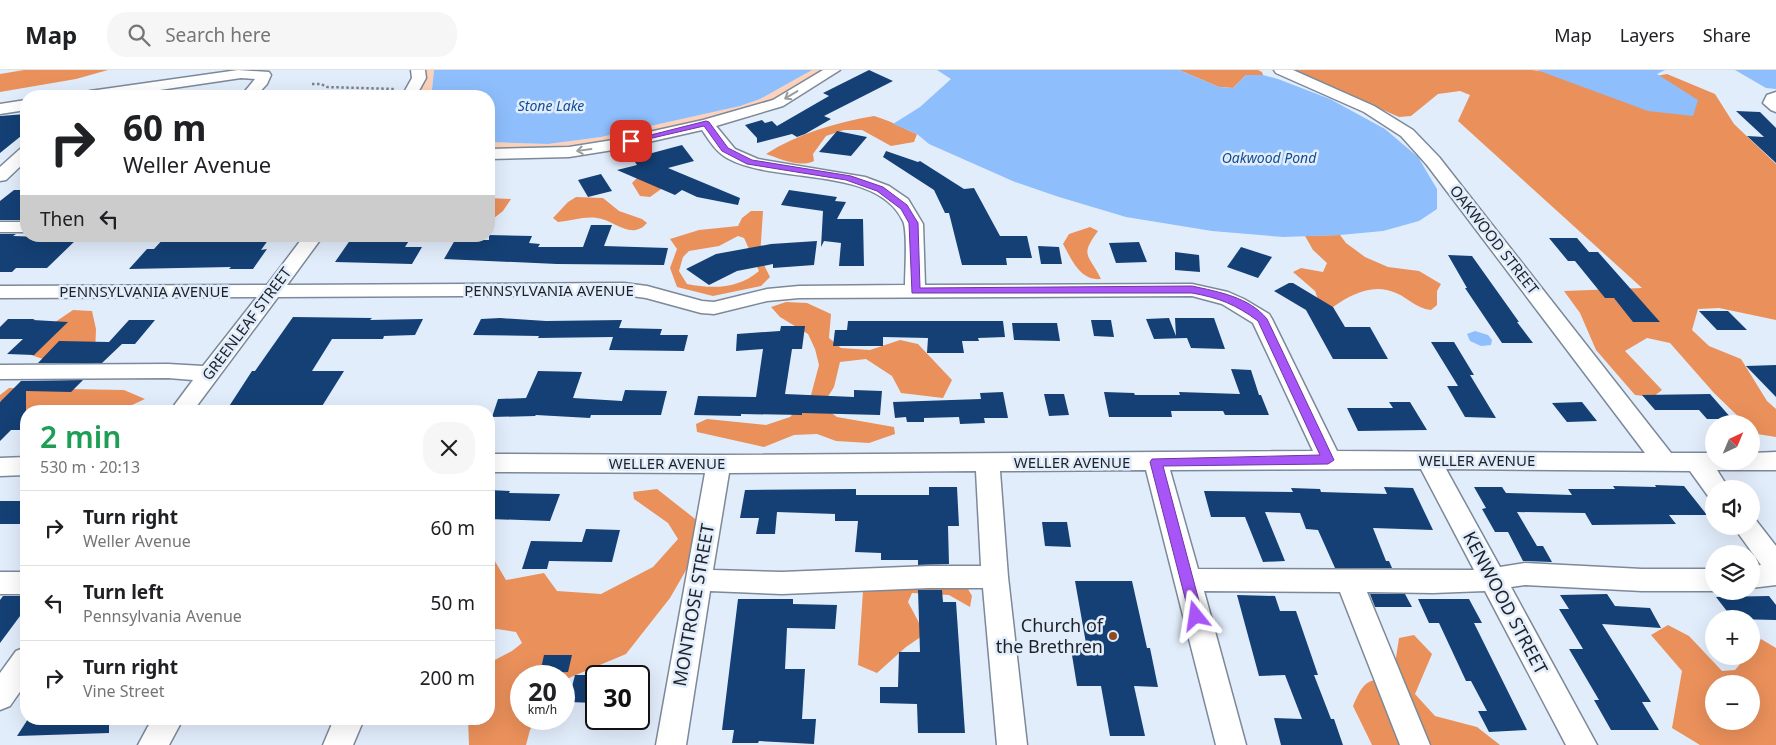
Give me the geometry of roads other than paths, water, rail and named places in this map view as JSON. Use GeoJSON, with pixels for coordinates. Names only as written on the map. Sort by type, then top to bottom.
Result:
{"type":"FeatureCollection","features":[{"type":"Feature","properties":{"kind":"street"},"geometry":{"type":"LineString","coordinates":[[412,90],[419,78],[418,70]]}},
{"type":"Feature","properties":{"kind":"street"},"geometry":{"type":"LineString","coordinates":[[495,154],[569,152],[613,145],[706,124],[754,112],[778,103],[833,70]]}},
{"type":"Feature","properties":{"kind":"street","name":"OAKWOOD STREET"},"geometry":{"type":"LineString","coordinates":[[1281,70],[1369,109],[1407,133],[1433,161],[1664,461]]}},
{"type":"Feature","properties":{"kind":"street"},"geometry":{"type":"LineString","coordinates":[[131,90],[241,74],[254,73],[264,75],[262,81],[254,90]]}},
{"type":"Feature","properties":{"kind":"street"},"geometry":{"type":"LineString","coordinates":[[1776,97],[1772,98],[1771,102],[1776,107]]}},
{"type":"Feature","properties":{"kind":"street"},"geometry":{"type":"LineString","coordinates":[[0,109],[20,106]]}},
{"type":"Feature","properties":{"kind":"street"},"geometry":{"type":"LineString","coordinates":[[706,124],[725,150],[750,162],[848,178],[880,189],[892,196],[904,207],[914,223],[915,291]]}},
{"type":"Feature","properties":{"kind":"street"},"geometry":{"type":"LineString","coordinates":[[2,172],[20,157]]}},
{"type":"Feature","properties":{"kind":"street"},"geometry":{"type":"LineString","coordinates":[[2,172],[20,170]]}},
{"type":"Feature","properties":{"kind":"street"},"geometry":{"type":"LineString","coordinates":[[0,227],[20,227]]}},
{"type":"Feature","properties":{"kind":"street","name":"GREENLEAF STREET"},"geometry":{"type":"LineString","coordinates":[[186,405],[310,242]]}},
{"type":"Feature","properties":{"kind":"street","name":"PENNSYLVANIA AVENUE"},"geometry":{"type":"LineString","coordinates":[[0,292],[624,289],[647,292],[701,307],[714,308],[767,295],[799,292],[1192,290],[1224,296],[1245,306],[1262,319],[1328,460]]}},
{"type":"Feature","properties":{"kind":"street"},"geometry":{"type":"LineString","coordinates":[[0,372],[168,371],[209,374]]}},
{"type":"Feature","properties":{"kind":"street","name":"WELLER AVENUE"},"geometry":{"type":"LineString","coordinates":[[495,463],[718,464],[1328,460],[1776,461]]}},
{"type":"Feature","properties":{"kind":"street","name":"KENWOOD STREET"},"geometry":{"type":"LineString","coordinates":[[1430,461],[1582,745]]}},
{"type":"Feature","properties":{"kind":"street"},"geometry":{"type":"LineString","coordinates":[[1156,462],[1231,745]]}},
{"type":"Feature","properties":{"kind":"street"},"geometry":{"type":"LineString","coordinates":[[1697,462],[1710,480]]}},
{"type":"Feature","properties":{"kind":"street"},"geometry":{"type":"LineString","coordinates":[[986,463],[995,577],[1012,745]]}},
{"type":"Feature","properties":{"kind":"street","name":"MONTROSE STREET"},"geometry":{"type":"LineString","coordinates":[[671,745],[718,464]]}},
{"type":"Feature","properties":{"kind":"street"},"geometry":{"type":"LineString","coordinates":[[0,467],[20,466]]}},
{"type":"Feature","properties":{"kind":"street"},"geometry":{"type":"LineString","coordinates":[[1753,535],[1776,566]]}},
{"type":"Feature","properties":{"kind":"street"},"geometry":{"type":"LineString","coordinates":[[1186,580],[1433,582],[1493,579],[1525,574],[1642,580],[1705,580]]}},
{"type":"Feature","properties":{"kind":"street"},"geometry":{"type":"LineString","coordinates":[[1760,576],[1776,574]]}},
{"type":"Feature","properties":{"kind":"street"},"geometry":{"type":"LineString","coordinates":[[698,580],[782,583],[929,577],[995,577]]}},
{"type":"Feature","properties":{"kind":"street"},"geometry":{"type":"LineString","coordinates":[[1349,580],[1415,745]]}},
{"type":"Feature","properties":{"kind":"street"},"geometry":{"type":"LineString","coordinates":[[0,583],[20,583]]}},
{"type":"Feature","properties":{"kind":"street"},"geometry":{"type":"LineString","coordinates":[[0,697],[20,669]]}},
{"type":"Feature","properties":{"kind":"street"},"geometry":{"type":"LineString","coordinates":[[153,745],[165,725]]}},
{"type":"Feature","properties":{"kind":"street"},"geometry":{"type":"LineString","coordinates":[[338,745],[346,725]]}},
{"type":"Feature","properties":{"kind":"water","name":"Stone Lake"},"geometry":{"type":"Polygon","coordinates":[[[434,70],[812,70],[760,99],[740,106],[601,137],[548,144],[495,142],[495,90],[432,90],[434,70]]]}},
{"type":"Feature","properties":{"kind":"water","name":"Oakwood Pond"},"geometry":{"type":"Polygon","coordinates":[[[937,70],[1179,70],[1219,87],[1233,88],[1246,75],[1263,75],[1278,79],[1330,99],[1385,129],[1418,157],[1437,189],[1437,209],[1419,221],[1383,231],[1283,237],[1212,231],[1126,217],[1015,182],[929,144],[917,134],[893,124],[920,107],[951,79],[937,70]]]}},
{"type":"Feature","properties":{"kind":"water"},"geometry":{"type":"Polygon","coordinates":[[[1537,70],[1665,70],[1657,74],[1698,100],[1693,116],[1648,111],[1537,70]]]}},
{"type":"Feature","properties":{"kind":"water"},"geometry":{"type":"Polygon","coordinates":[[[1735,70],[1776,70],[1776,89],[1766,88],[1735,70]]]}},
{"type":"Feature","properties":{"kind":"water"},"geometry":{"type":"Polygon","coordinates":[[[1475,331],[1488,335],[1492,340],[1491,345],[1481,346],[1470,341],[1467,334],[1475,331]]]}},
{"type":"Feature","properties":{"kind":"place","name":"Church of the Brethren"},"geometry":{"type":"Point","coordinates":[1113,636]}}]}
